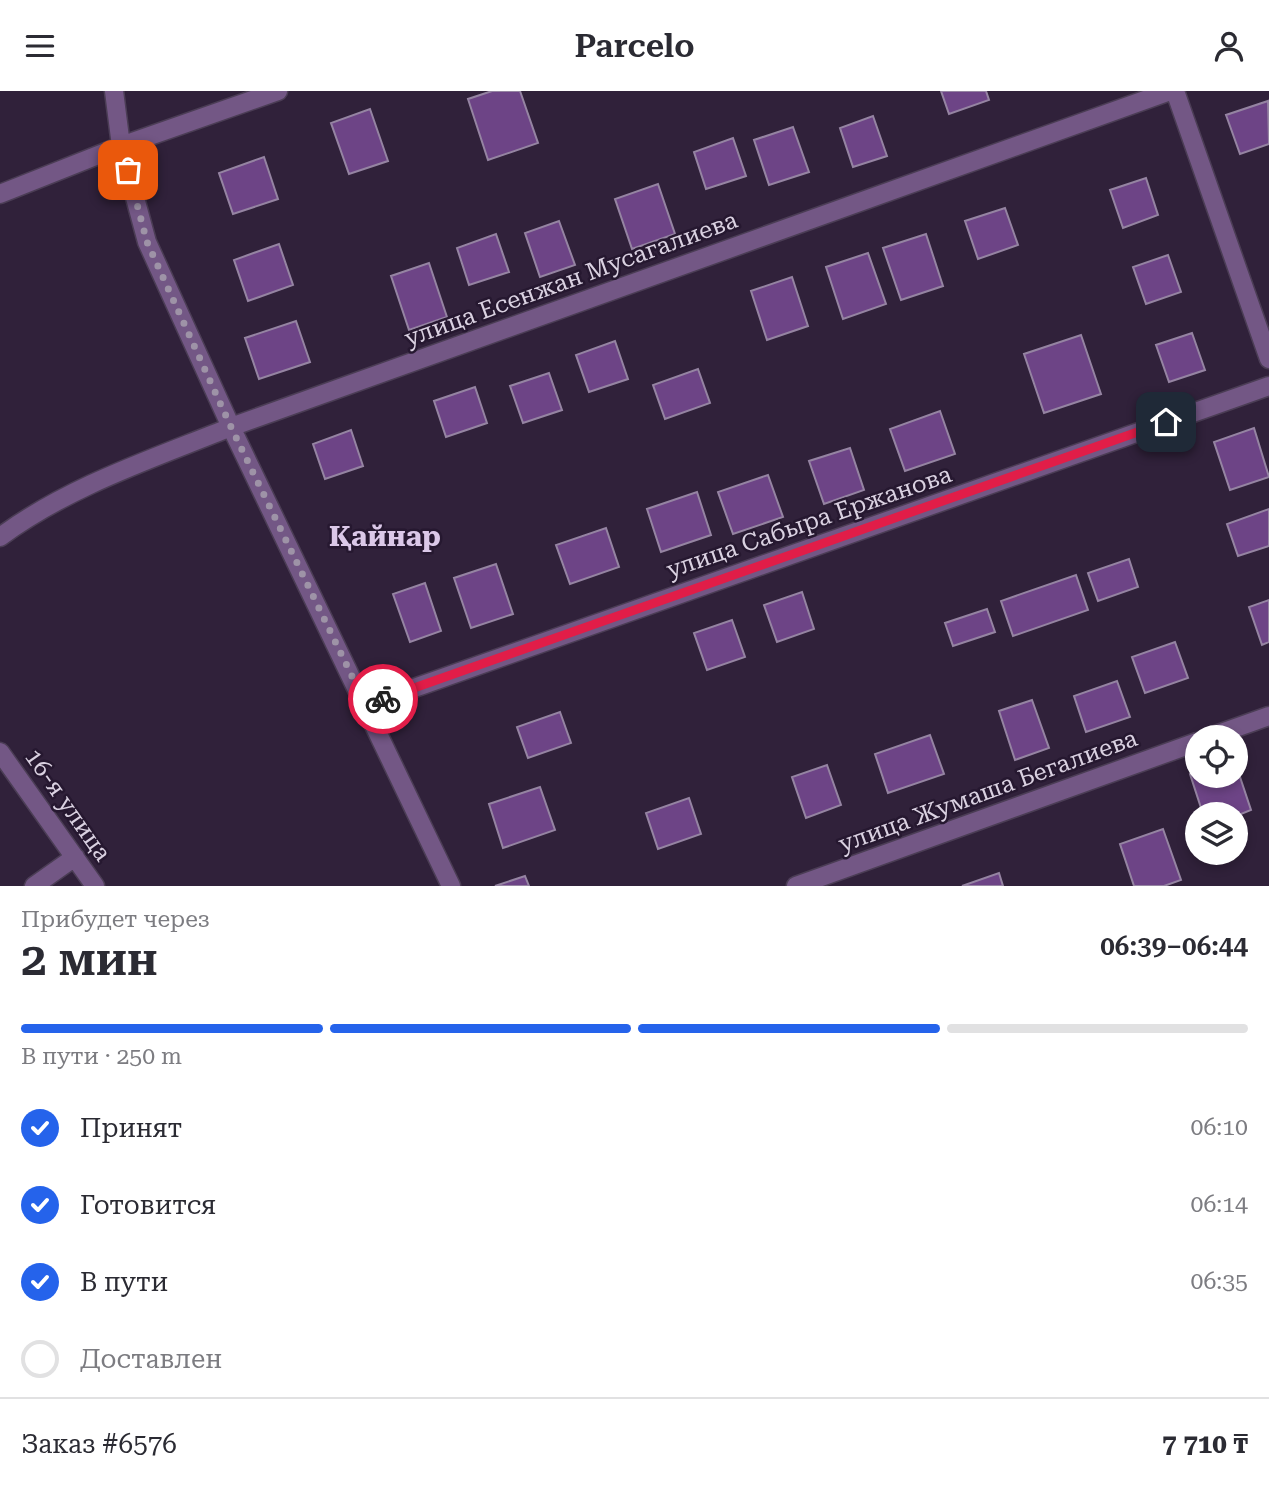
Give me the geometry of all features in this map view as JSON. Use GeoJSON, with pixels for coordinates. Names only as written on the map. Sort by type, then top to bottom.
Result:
{"type":"FeatureCollection","features":[{"type":"Feature","properties":{"kind":"street"},"geometry":{"type":"LineString","coordinates":[[114,91],[121,146],[147,242],[231,427],[451,886]]}},
{"type":"Feature","properties":{"kind":"street"},"geometry":{"type":"LineString","coordinates":[[0,194],[121,146],[278,91]]}},
{"type":"Feature","properties":{"kind":"street"},"geometry":{"type":"LineString","coordinates":[[1172,91],[1269,359]]}},
{"type":"Feature","properties":{"kind":"street","name":"улица Есенжан Мусагалиева"},"geometry":{"type":"LineString","coordinates":[[0,537],[26,518],[97,481],[231,427],[1172,91]]}},
{"type":"Feature","properties":{"kind":"street","name":"улица Сабыра Ержанова"},"geometry":{"type":"LineString","coordinates":[[366,705],[1269,386]]}},
{"type":"Feature","properties":{"kind":"street"},"geometry":{"type":"LineString","coordinates":[[1244,725],[1269,716]]}},
{"type":"Feature","properties":{"kind":"street","name":"улица Жумаша Бегалиева"},"geometry":{"type":"LineString","coordinates":[[796,886],[1185,745]]}},
{"type":"Feature","properties":{"kind":"street","name":"16-я улица"},"geometry":{"type":"LineString","coordinates":[[0,752],[95,886]]}},
{"type":"Feature","properties":{"kind":"street"},"geometry":{"type":"LineString","coordinates":[[34,886],[75,857]]}},
{"type":"Feature","properties":{"kind":"building"},"geometry":{"type":"Polygon","coordinates":[[[492,91],[520,91],[538,143],[488,160],[468,99],[492,91]]]}},
{"type":"Feature","properties":{"kind":"building"},"geometry":{"type":"Polygon","coordinates":[[[941,91],[986,91],[989,100],[949,114],[941,91]]]}},
{"type":"Feature","properties":{"kind":"building"},"geometry":{"type":"Polygon","coordinates":[[[1268,101],[1269,144],[1240,154],[1226,115],[1268,101]]]}},
{"type":"Feature","properties":{"kind":"building"},"geometry":{"type":"Polygon","coordinates":[[[370,109],[388,161],[349,174],[331,123],[370,109]]]}},
{"type":"Feature","properties":{"kind":"building"},"geometry":{"type":"Polygon","coordinates":[[[873,116],[887,156],[853,167],[840,128],[873,116]]]}},
{"type":"Feature","properties":{"kind":"building"},"geometry":{"type":"Polygon","coordinates":[[[793,127],[809,172],[769,185],[754,140],[793,127]]]}},
{"type":"Feature","properties":{"kind":"building"},"geometry":{"type":"Polygon","coordinates":[[[733,138],[746,176],[706,189],[694,152],[733,138]]]}},
{"type":"Feature","properties":{"kind":"building"},"geometry":{"type":"Polygon","coordinates":[[[264,157],[278,199],[233,214],[219,173],[264,157]]]}},
{"type":"Feature","properties":{"kind":"building"},"geometry":{"type":"Polygon","coordinates":[[[1146,178],[1158,215],[1123,228],[1110,190],[1146,178]]]}},
{"type":"Feature","properties":{"kind":"building"},"geometry":{"type":"Polygon","coordinates":[[[658,184],[675,234],[632,249],[615,199],[658,184]]]}},
{"type":"Feature","properties":{"kind":"building"},"geometry":{"type":"Polygon","coordinates":[[[1005,208],[1018,245],[978,259],[965,221],[1005,208]]]}},
{"type":"Feature","properties":{"kind":"building"},"geometry":{"type":"Polygon","coordinates":[[[559,221],[575,265],[540,277],[525,233],[559,221]]]}},
{"type":"Feature","properties":{"kind":"building"},"geometry":{"type":"Polygon","coordinates":[[[496,234],[509,272],[469,285],[457,248],[496,234]]]}},
{"type":"Feature","properties":{"kind":"building"},"geometry":{"type":"Polygon","coordinates":[[[926,234],[943,286],[901,300],[883,248],[926,234]]]}},
{"type":"Feature","properties":{"kind":"building"},"geometry":{"type":"Polygon","coordinates":[[[279,244],[293,285],[248,301],[234,260],[279,244]]]}},
{"type":"Feature","properties":{"kind":"building"},"geometry":{"type":"Polygon","coordinates":[[[868,253],[886,304],[843,319],[826,267],[868,253]]]}},
{"type":"Feature","properties":{"kind":"building"},"geometry":{"type":"Polygon","coordinates":[[[1168,255],[1181,292],[1146,304],[1133,267],[1168,255]]]}},
{"type":"Feature","properties":{"kind":"building"},"geometry":{"type":"Polygon","coordinates":[[[429,263],[447,317],[409,330],[391,276],[429,263]]]}},
{"type":"Feature","properties":{"kind":"building"},"geometry":{"type":"Polygon","coordinates":[[[792,277],[808,326],[767,340],[751,291],[792,277]]]}},
{"type":"Feature","properties":{"kind":"building"},"geometry":{"type":"Polygon","coordinates":[[[296,321],[310,362],[259,379],[245,338],[296,321]]]}},
{"type":"Feature","properties":{"kind":"building"},"geometry":{"type":"Polygon","coordinates":[[[1192,333],[1205,370],[1169,382],[1156,345],[1192,333]]]}},
{"type":"Feature","properties":{"kind":"building"},"geometry":{"type":"Polygon","coordinates":[[[1081,335],[1101,394],[1044,413],[1024,354],[1081,335]]]}},
{"type":"Feature","properties":{"kind":"building"},"geometry":{"type":"Polygon","coordinates":[[[615,341],[628,379],[589,392],[576,355],[615,341]]]}},
{"type":"Feature","properties":{"kind":"building"},"geometry":{"type":"Polygon","coordinates":[[[698,369],[710,403],[665,419],[653,385],[698,369]]]}},
{"type":"Feature","properties":{"kind":"building"},"geometry":{"type":"Polygon","coordinates":[[[549,373],[562,410],[523,423],[510,386],[549,373]]]}},
{"type":"Feature","properties":{"kind":"building"},"geometry":{"type":"Polygon","coordinates":[[[475,387],[487,423],[446,437],[434,401],[475,387]]]}},
{"type":"Feature","properties":{"kind":"building"},"geometry":{"type":"Polygon","coordinates":[[[940,411],[955,454],[905,471],[890,429],[940,411]]]}},
{"type":"Feature","properties":{"kind":"building"},"geometry":{"type":"Polygon","coordinates":[[[1254,428],[1269,477],[1230,490],[1214,442],[1254,428]]]}},
{"type":"Feature","properties":{"kind":"building"},"geometry":{"type":"Polygon","coordinates":[[[351,430],[363,466],[325,479],[313,444],[351,430]]]}},
{"type":"Feature","properties":{"kind":"building"},"geometry":{"type":"Polygon","coordinates":[[[850,448],[864,490],[824,504],[809,461],[850,448]]]}},
{"type":"Feature","properties":{"kind":"building"},"geometry":{"type":"Polygon","coordinates":[[[768,475],[783,517],[733,534],[718,492],[768,475]]]}},
{"type":"Feature","properties":{"kind":"building"},"geometry":{"type":"Polygon","coordinates":[[[697,492],[711,535],[661,552],[647,509],[697,492]]]}},
{"type":"Feature","properties":{"kind":"building"},"geometry":{"type":"Polygon","coordinates":[[[1269,509],[1269,546],[1238,556],[1227,524],[1269,509]]]}},
{"type":"Feature","properties":{"kind":"building"},"geometry":{"type":"Polygon","coordinates":[[[606,528],[619,567],[570,584],[556,545],[606,528]]]}},
{"type":"Feature","properties":{"kind":"building"},"geometry":{"type":"Polygon","coordinates":[[[1129,559],[1138,587],[1098,601],[1088,573],[1129,559]]]}},
{"type":"Feature","properties":{"kind":"building"},"geometry":{"type":"Polygon","coordinates":[[[496,564],[513,614],[471,628],[454,578],[496,564]]]}},
{"type":"Feature","properties":{"kind":"building"},"geometry":{"type":"Polygon","coordinates":[[[1076,575],[1088,610],[1013,636],[1001,601],[1076,575]]]}},
{"type":"Feature","properties":{"kind":"building"},"geometry":{"type":"Polygon","coordinates":[[[425,583],[441,631],[410,642],[393,594],[425,583]]]}},
{"type":"Feature","properties":{"kind":"building"},"geometry":{"type":"Polygon","coordinates":[[[802,592],[814,629],[777,642],[764,605],[802,592]]]}},
{"type":"Feature","properties":{"kind":"building"},"geometry":{"type":"Polygon","coordinates":[[[1269,600],[1269,642],[1262,645],[1249,607],[1269,600]]]}},
{"type":"Feature","properties":{"kind":"building"},"geometry":{"type":"Polygon","coordinates":[[[987,609],[995,632],[953,646],[945,623],[987,609]]]}},
{"type":"Feature","properties":{"kind":"building"},"geometry":{"type":"Polygon","coordinates":[[[732,620],[745,657],[707,670],[694,633],[732,620]]]}},
{"type":"Feature","properties":{"kind":"building"},"geometry":{"type":"Polygon","coordinates":[[[1175,642],[1188,678],[1145,693],[1132,657],[1175,642]]]}},
{"type":"Feature","properties":{"kind":"building"},"geometry":{"type":"Polygon","coordinates":[[[1117,681],[1130,717],[1086,732],[1074,696],[1117,681]]]}},
{"type":"Feature","properties":{"kind":"building"},"geometry":{"type":"Polygon","coordinates":[[[1032,700],[1049,748],[1015,760],[999,711],[1032,700]]]}},
{"type":"Feature","properties":{"kind":"building"},"geometry":{"type":"Polygon","coordinates":[[[560,712],[571,743],[528,758],[517,727],[560,712]]]}},
{"type":"Feature","properties":{"kind":"building"},"geometry":{"type":"Polygon","coordinates":[[[930,735],[944,774],[888,793],[875,754],[930,735]]]}},
{"type":"Feature","properties":{"kind":"building"},"geometry":{"type":"Polygon","coordinates":[[[827,765],[841,805],[806,818],[792,777],[827,765]]]}},
{"type":"Feature","properties":{"kind":"building"},"geometry":{"type":"Polygon","coordinates":[[[540,787],[555,830],[503,848],[489,804],[540,787]]]}},
{"type":"Feature","properties":{"kind":"building"},"geometry":{"type":"Polygon","coordinates":[[[1195,788],[1244,788],[1251,810],[1248,811],[1248,802],[1199,802],[1195,788]]]}},
{"type":"Feature","properties":{"kind":"building"},"geometry":{"type":"Polygon","coordinates":[[[689,798],[701,834],[658,849],[646,813],[689,798]]]}},
{"type":"Feature","properties":{"kind":"building"},"geometry":{"type":"Polygon","coordinates":[[[1163,829],[1181,880],[1164,886],[1134,886],[1120,844],[1163,829]]]}},
{"type":"Feature","properties":{"kind":"building"},"geometry":{"type":"Polygon","coordinates":[[[999,873],[1003,886],[962,886],[999,873]]]}},
{"type":"Feature","properties":{"kind":"building"},"geometry":{"type":"Polygon","coordinates":[[[525,876],[529,886],[495,886],[525,876]]]}},
{"type":"Feature","properties":{"kind":"way so far"},"geometry":{"type":"LineString","coordinates":[[128,170],[147,242],[242,450],[366,705],[383,699]]}},
{"type":"Feature","properties":{"kind":"district","name":"Қайнар"},"geometry":{"type":"Point","coordinates":[385,536]}},
{"type":"Feature","properties":{"kind":"route"},"geometry":{"type":"LineString","coordinates":[[383,699],[1166,422]]}}]}
